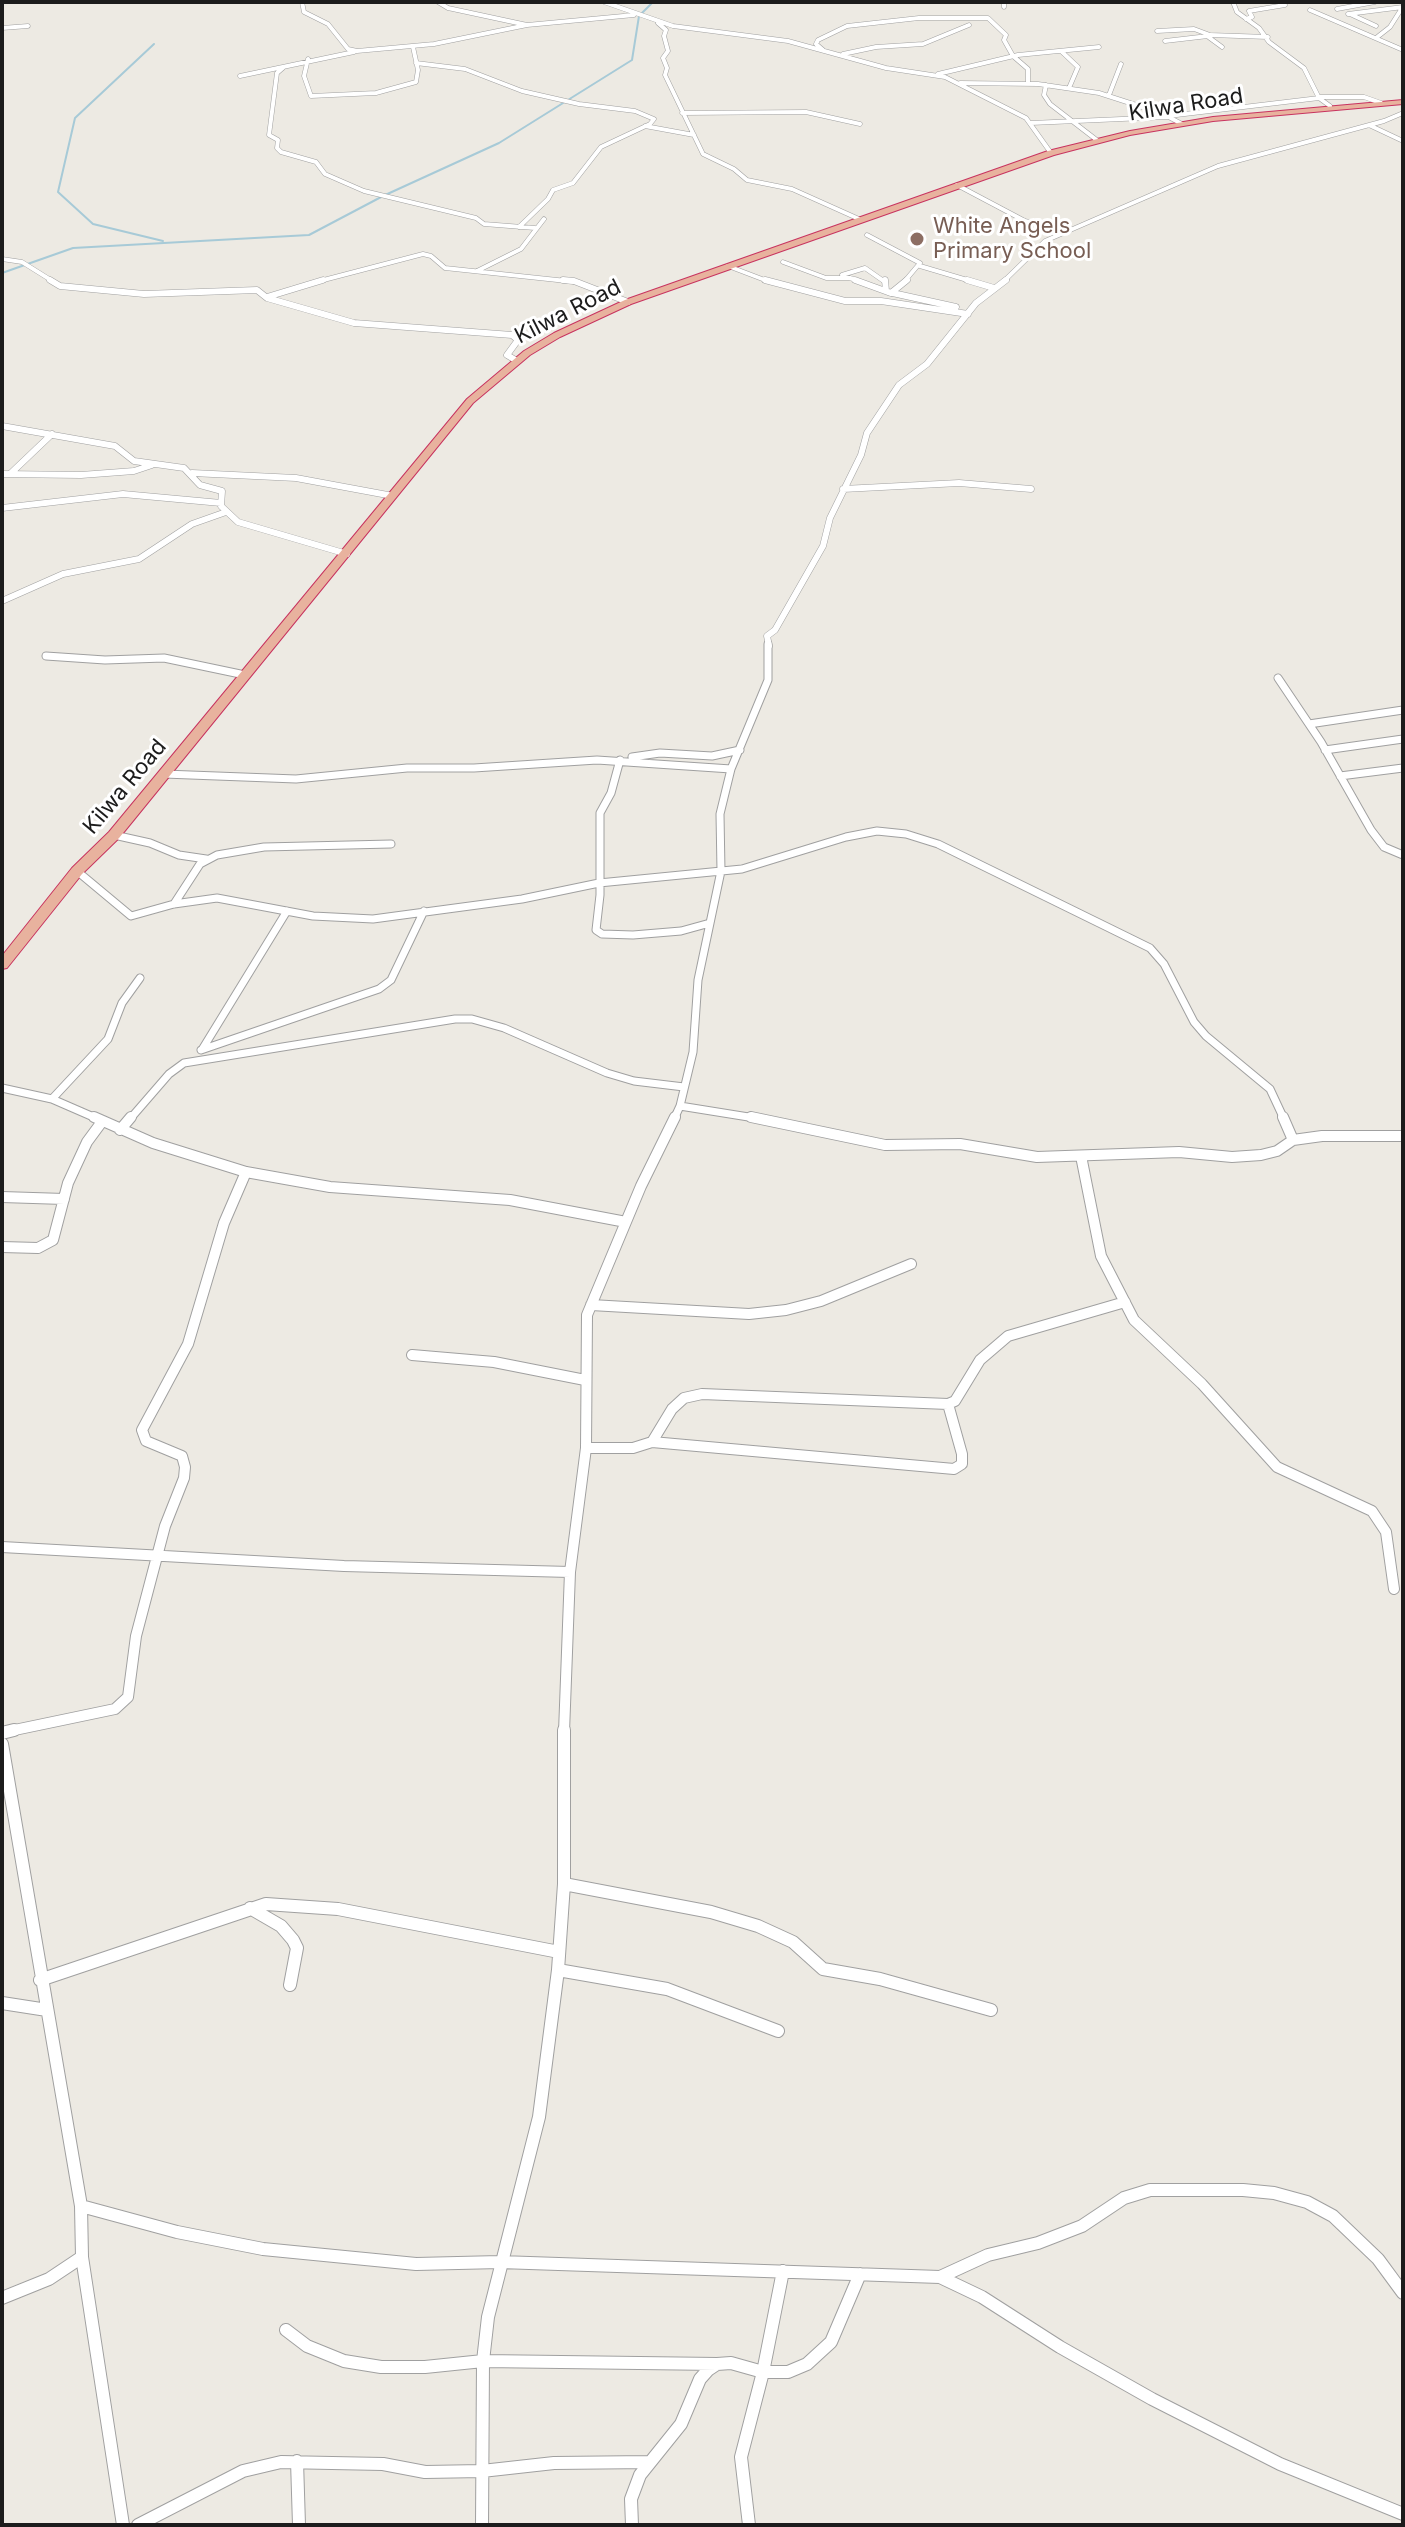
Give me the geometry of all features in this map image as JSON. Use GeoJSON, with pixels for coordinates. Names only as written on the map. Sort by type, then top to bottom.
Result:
{"type":"FeatureCollection","features":[{"type":"Feature","properties":{"kind":"highway","name":"Kilwa Road"},"geometry":{"type":"LineString","coordinates":[[2,965],[77,871],[114,835],[470,401],[517,361],[557,335],[628,302],[1051,153],[1182,124],[1330,106],[1403,102]]}},
{"type":"Feature","properties":{"kind":"street"},"geometry":{"type":"LineString","coordinates":[[302,2],[304,12],[328,24],[348,49],[357,51]]}},
{"type":"Feature","properties":{"kind":"street"},"geometry":{"type":"LineString","coordinates":[[438,2],[448,8],[527,25]]}},
{"type":"Feature","properties":{"kind":"street"},"geometry":{"type":"LineString","coordinates":[[474,12],[478,2]]}},
{"type":"Feature","properties":{"kind":"street"},"geometry":{"type":"LineString","coordinates":[[604,2],[656,22],[699,31],[788,41],[890,69],[935,75],[960,83],[1031,123],[1051,153]]}},
{"type":"Feature","properties":{"kind":"street"},"geometry":{"type":"LineString","coordinates":[[1233,2],[1237,12],[1268,37],[1269,42],[1304,68],[1319,98],[1330,106]]}},
{"type":"Feature","properties":{"kind":"street"},"geometry":{"type":"LineString","coordinates":[[1246,19],[1252,17],[1249,11],[1285,5],[1283,2]]}},
{"type":"Feature","properties":{"kind":"street"},"geometry":{"type":"LineString","coordinates":[[1375,2],[1335,8],[1376,26]]}},
{"type":"Feature","properties":{"kind":"street"},"geometry":{"type":"LineString","coordinates":[[1348,14],[1402,8]]}},
{"type":"Feature","properties":{"kind":"street"},"geometry":{"type":"LineString","coordinates":[[1376,38],[1390,27],[1402,8]]}},
{"type":"Feature","properties":{"kind":"street"},"geometry":{"type":"LineString","coordinates":[[1310,10],[1403,50]]}},
{"type":"Feature","properties":{"kind":"street"},"geometry":{"type":"LineString","coordinates":[[240,76],[308,59],[357,51],[413,47],[527,25],[639,14]]}},
{"type":"Feature","properties":{"kind":"street"},"geometry":{"type":"LineString","coordinates":[[824,51],[816,44],[818,40],[847,26],[956,17],[991,19],[1006,35],[1005,42],[1013,56],[1028,69],[1028,84]]}},
{"type":"Feature","properties":{"kind":"street"},"geometry":{"type":"LineString","coordinates":[[656,22],[666,30],[664,36],[668,51],[663,58],[667,68],[665,74],[703,154],[734,169],[746,179],[788,187],[859,219]]}},
{"type":"Feature","properties":{"kind":"street"},"geometry":{"type":"LineString","coordinates":[[839,55],[876,47],[923,44],[969,25]]}},
{"type":"Feature","properties":{"kind":"street"},"geometry":{"type":"LineString","coordinates":[[2,28],[28,26]]}},
{"type":"Feature","properties":{"kind":"street"},"geometry":{"type":"LineString","coordinates":[[1157,31],[1194,29],[1222,47]]}},
{"type":"Feature","properties":{"kind":"street"},"geometry":{"type":"LineString","coordinates":[[1165,41],[1209,36],[1268,37]]}},
{"type":"Feature","properties":{"kind":"street"},"geometry":{"type":"LineString","coordinates":[[308,59],[304,76],[311,96],[376,93],[416,82],[413,47]]}},
{"type":"Feature","properties":{"kind":"street"},"geometry":{"type":"LineString","coordinates":[[935,75],[1013,56],[1099,47]]}},
{"type":"Feature","properties":{"kind":"street"},"geometry":{"type":"LineString","coordinates":[[1061,51],[1078,67],[1069,88]]}},
{"type":"Feature","properties":{"kind":"street"},"geometry":{"type":"LineString","coordinates":[[416,63],[465,69],[511,88],[575,103],[635,111],[654,119],[601,147],[573,183],[553,190],[548,199],[519,227]]}},
{"type":"Feature","properties":{"kind":"street"},"geometry":{"type":"LineString","coordinates":[[1109,95],[1121,64]]}},
{"type":"Feature","properties":{"kind":"street"},"geometry":{"type":"LineString","coordinates":[[284,67],[277,73],[269,135],[278,140],[277,148],[281,152],[316,162],[325,174],[364,191],[476,218],[484,224],[535,228]]}},
{"type":"Feature","properties":{"kind":"street"},"geometry":{"type":"LineString","coordinates":[[960,83],[1046,85],[1109,95],[1170,116],[1182,124]]}},
{"type":"Feature","properties":{"kind":"street"},"geometry":{"type":"LineString","coordinates":[[1046,85],[1044,95],[1050,104],[1098,141]]}},
{"type":"Feature","properties":{"kind":"street"},"geometry":{"type":"LineString","coordinates":[[1031,123],[1170,116],[1319,98],[1364,97],[1381,103]]}},
{"type":"Feature","properties":{"kind":"street"},"geometry":{"type":"LineString","coordinates":[[682,113],[806,112],[860,124]]}},
{"type":"Feature","properties":{"kind":"street"},"geometry":{"type":"LineString","coordinates":[[482,2525],[483,2361],[488,2317],[539,2117],[558,1970],[564,1884],[564,1688],[570,1572],[586,1448],[587,1315],[680,1106],[693,1052],[698,980],[721,871],[720,814],[731,769],[768,680],[770,656],[767,636],[775,630],[823,546],[830,518],[861,455],[867,433],[899,385],[927,364],[969,312],[1016,272],[1045,241],[1218,166],[1403,113]]}},
{"type":"Feature","properties":{"kind":"street"},"geometry":{"type":"LineString","coordinates":[[1369,125],[1403,141]]}},
{"type":"Feature","properties":{"kind":"street"},"geometry":{"type":"LineString","coordinates":[[645,126],[694,135]]}},
{"type":"Feature","properties":{"kind":"street"},"geometry":{"type":"LineString","coordinates":[[957,185],[1025,221],[1067,231]]}},
{"type":"Feature","properties":{"kind":"street"},"geometry":{"type":"LineString","coordinates":[[477,271],[521,249],[544,219]]}},
{"type":"Feature","properties":{"kind":"street"},"geometry":{"type":"LineString","coordinates":[[867,235],[918,261],[920,266],[994,288]]}},
{"type":"Feature","properties":{"kind":"street"},"geometry":{"type":"LineString","coordinates":[[265,297],[418,255],[431,256],[445,268],[574,281],[628,302]]}},
{"type":"Feature","properties":{"kind":"street"},"geometry":{"type":"LineString","coordinates":[[2,259],[22,262],[60,286],[144,294],[257,290],[265,297],[354,323],[514,335],[518,340],[507,355],[517,361]]}},
{"type":"Feature","properties":{"kind":"street"},"geometry":{"type":"LineString","coordinates":[[783,262],[826,278],[850,278],[888,292],[969,312]]}},
{"type":"Feature","properties":{"kind":"street"},"geometry":{"type":"LineString","coordinates":[[728,266],[785,287],[847,301],[884,301],[969,312]]}},
{"type":"Feature","properties":{"kind":"street"},"geometry":{"type":"LineString","coordinates":[[888,292],[920,266]]}},
{"type":"Feature","properties":{"kind":"street"},"geometry":{"type":"LineString","coordinates":[[836,278],[864,268],[885,279],[888,292]]}},
{"type":"Feature","properties":{"kind":"street"},"geometry":{"type":"LineString","coordinates":[[2,426],[115,446],[123,449],[130,460],[178,465],[192,473],[296,478],[393,496]]}},
{"type":"Feature","properties":{"kind":"street"},"geometry":{"type":"LineString","coordinates":[[6,474],[52,434]]}},
{"type":"Feature","properties":{"kind":"street"},"geometry":{"type":"LineString","coordinates":[[6,474],[81,475],[134,471],[156,463]]}},
{"type":"Feature","properties":{"kind":"street"},"geometry":{"type":"LineString","coordinates":[[192,473],[200,485],[223,492]]}},
{"type":"Feature","properties":{"kind":"street"},"geometry":{"type":"LineString","coordinates":[[241,476],[223,492],[221,503],[226,512],[247,526],[347,554]]}},
{"type":"Feature","properties":{"kind":"street"},"geometry":{"type":"LineString","coordinates":[[843,489],[959,483],[1031,489]]}},
{"type":"Feature","properties":{"kind":"street"},"geometry":{"type":"LineString","coordinates":[[2,508],[123,494],[221,503]]}},
{"type":"Feature","properties":{"kind":"street"},"geometry":{"type":"LineString","coordinates":[[2,601],[63,574],[139,559],[192,524],[226,512]]}},
{"type":"Feature","properties":{"kind":"street"},"geometry":{"type":"LineString","coordinates":[[46,656],[99,660],[164,658],[245,675]]}},
{"type":"Feature","properties":{"kind":"street"},"geometry":{"type":"LineString","coordinates":[[1278,678],[1378,838],[1393,853],[1403,855]]}},
{"type":"Feature","properties":{"kind":"street"},"geometry":{"type":"LineString","coordinates":[[1309,724],[1403,710]]}},
{"type":"Feature","properties":{"kind":"street"},"geometry":{"type":"LineString","coordinates":[[1325,750],[1403,739]]}},
{"type":"Feature","properties":{"kind":"street"},"geometry":{"type":"LineString","coordinates":[[164,774],[296,779],[407,768],[474,768],[660,753],[712,756],[740,750]]}},
{"type":"Feature","properties":{"kind":"street"},"geometry":{"type":"LineString","coordinates":[[568,761],[620,760],[731,769]]}},
{"type":"Feature","properties":{"kind":"street"},"geometry":{"type":"LineString","coordinates":[[620,760],[611,793],[600,813],[596,930],[602,934],[681,931],[710,923]]}},
{"type":"Feature","properties":{"kind":"street"},"geometry":{"type":"LineString","coordinates":[[1340,776],[1403,768]]}},
{"type":"Feature","properties":{"kind":"street"},"geometry":{"type":"LineString","coordinates":[[77,871],[126,915],[217,898],[352,919],[522,899],[599,883],[721,871],[761,864],[813,845],[877,831],[906,834],[938,844],[1150,948],[1164,964],[1194,1022],[1270,1089],[1293,1140]]}},
{"type":"Feature","properties":{"kind":"street"},"geometry":{"type":"LineString","coordinates":[[114,835],[150,843],[179,855],[206,859],[264,847],[391,844]]}},
{"type":"Feature","properties":{"kind":"street"},"geometry":{"type":"LineString","coordinates":[[174,904],[206,859]]}},
{"type":"Feature","properties":{"kind":"street"},"geometry":{"type":"LineString","coordinates":[[120,1130],[169,1074],[201,1050],[227,1013],[287,911]]}},
{"type":"Feature","properties":{"kind":"street"},"geometry":{"type":"LineString","coordinates":[[201,1050],[379,989],[391,980],[424,911]]}},
{"type":"Feature","properties":{"kind":"street"},"geometry":{"type":"LineString","coordinates":[[52,1099],[100,1049],[118,1020],[128,993],[140,978]]}},
{"type":"Feature","properties":{"kind":"street"},"geometry":{"type":"LineString","coordinates":[[184,1063],[429,1022],[472,1019],[526,1037],[583,1065],[607,1073],[634,1081],[684,1087]]}},
{"type":"Feature","properties":{"kind":"street"},"geometry":{"type":"LineString","coordinates":[[2,1088],[52,1099],[101,1123],[246,1172],[330,1187],[510,1200],[626,1222]]}},
{"type":"Feature","properties":{"kind":"street"},"geometry":{"type":"LineString","coordinates":[[680,1106],[885,1145],[960,1144],[1037,1157],[1179,1152],[1232,1157],[1277,1151],[1293,1140],[1355,1135],[1403,1136]]}},
{"type":"Feature","properties":{"kind":"street"},"geometry":{"type":"LineString","coordinates":[[2,1247],[28,1248],[53,1240],[75,1164],[101,1123]]}},
{"type":"Feature","properties":{"kind":"street"},"geometry":{"type":"LineString","coordinates":[[1081,1156],[1101,1256],[1134,1320],[1202,1384],[1277,1467],[1372,1511],[1386,1532],[1394,1589]]}},
{"type":"Feature","properties":{"kind":"street"},"geometry":{"type":"LineString","coordinates":[[2,1733],[92,1715],[123,1705],[128,1697],[136,1636],[165,1526],[184,1478],[185,1467],[182,1456],[146,1441],[142,1430],[188,1344],[224,1223],[246,1172]]}},
{"type":"Feature","properties":{"kind":"street"},"geometry":{"type":"LineString","coordinates":[[2,1197],[64,1199]]}},
{"type":"Feature","properties":{"kind":"street"},"geometry":{"type":"LineString","coordinates":[[591,1305],[749,1314],[786,1310],[821,1301],[911,1264]]}},
{"type":"Feature","properties":{"kind":"street"},"geometry":{"type":"LineString","coordinates":[[652,1442],[672,1409],[684,1398],[702,1394],[948,1404],[955,1401],[980,1360],[1008,1336],[1125,1302]]}},
{"type":"Feature","properties":{"kind":"street"},"geometry":{"type":"LineString","coordinates":[[412,1355],[494,1362],[585,1380]]}},
{"type":"Feature","properties":{"kind":"street"},"geometry":{"type":"LineString","coordinates":[[586,1448],[633,1448],[652,1442],[954,1469],[962,1464],[962,1454],[948,1404]]}},
{"type":"Feature","properties":{"kind":"street"},"geometry":{"type":"LineString","coordinates":[[2,1547],[360,1566],[570,1572]]}},
{"type":"Feature","properties":{"kind":"street"},"geometry":{"type":"LineString","coordinates":[[2,1744],[81,2206],[82,2257],[123,2525]]}},
{"type":"Feature","properties":{"kind":"street"},"geometry":{"type":"LineString","coordinates":[[564,1884],[711,1912],[758,1926],[793,1942],[823,1969],[880,1979],[991,2010]]}},
{"type":"Feature","properties":{"kind":"street"},"geometry":{"type":"LineString","coordinates":[[40,1980],[266,1904],[338,1909],[559,1952]]}},
{"type":"Feature","properties":{"kind":"street"},"geometry":{"type":"LineString","coordinates":[[250,1908],[281,1926],[293,1940],[297,1948],[290,1985]]}},
{"type":"Feature","properties":{"kind":"street"},"geometry":{"type":"LineString","coordinates":[[558,1970],[667,1989],[778,2031]]}},
{"type":"Feature","properties":{"kind":"street"},"geometry":{"type":"LineString","coordinates":[[2,2003],[47,2010]]}},
{"type":"Feature","properties":{"kind":"street"},"geometry":{"type":"LineString","coordinates":[[940,2277],[988,2255],[1038,2243],[1082,2226],[1124,2198],[1150,2190],[1243,2190],[1274,2193],[1307,2202],[1333,2216],[1378,2259],[1403,2293]]}},
{"type":"Feature","properties":{"kind":"street"},"geometry":{"type":"LineString","coordinates":[[81,2206],[177,2232],[263,2249],[416,2264],[500,2262],[940,2277],[982,2297],[1060,2347],[1152,2399],[1280,2464],[1403,2514]]}},
{"type":"Feature","properties":{"kind":"street"},"geometry":{"type":"LineString","coordinates":[[2,2298],[49,2279],[82,2257]]}},
{"type":"Feature","properties":{"kind":"street"},"geometry":{"type":"LineString","coordinates":[[749,2525],[741,2457],[763,2372],[783,2271]]}},
{"type":"Feature","properties":{"kind":"street"},"geometry":{"type":"LineString","coordinates":[[286,2330],[307,2346],[332,2356],[381,2367],[425,2367],[483,2361],[665,2361],[731,2363],[763,2372],[788,2372],[820,2355],[831,2342],[860,2274]]}},
{"type":"Feature","properties":{"kind":"street"},"geometry":{"type":"LineString","coordinates":[[632,2525],[631,2499],[650,2462],[681,2424],[700,2379],[717,2364]]}},
{"type":"Feature","properties":{"kind":"street"},"geometry":{"type":"LineString","coordinates":[[297,2461],[299,2525]]}},
{"type":"Feature","properties":{"kind":"street"},"geometry":{"type":"LineString","coordinates":[[138,2525],[243,2471],[281,2462],[383,2464],[425,2472],[482,2471],[554,2463],[650,2462]]}},
{"type":"Feature","properties":{"kind":"waterway"},"geometry":{"type":"LineString","coordinates":[[2,273],[73,248],[309,235],[383,196],[499,143],[632,60],[639,16],[653,2]]}},
{"type":"Feature","properties":{"kind":"waterway"},"geometry":{"type":"LineString","coordinates":[[154,44],[75,118],[58,192],[93,224],[163,241]]}},
{"type":"Feature","properties":{"kind":"place","name":"White Angels Primary School"},"geometry":{"type":"Point","coordinates":[917,239]}}]}
